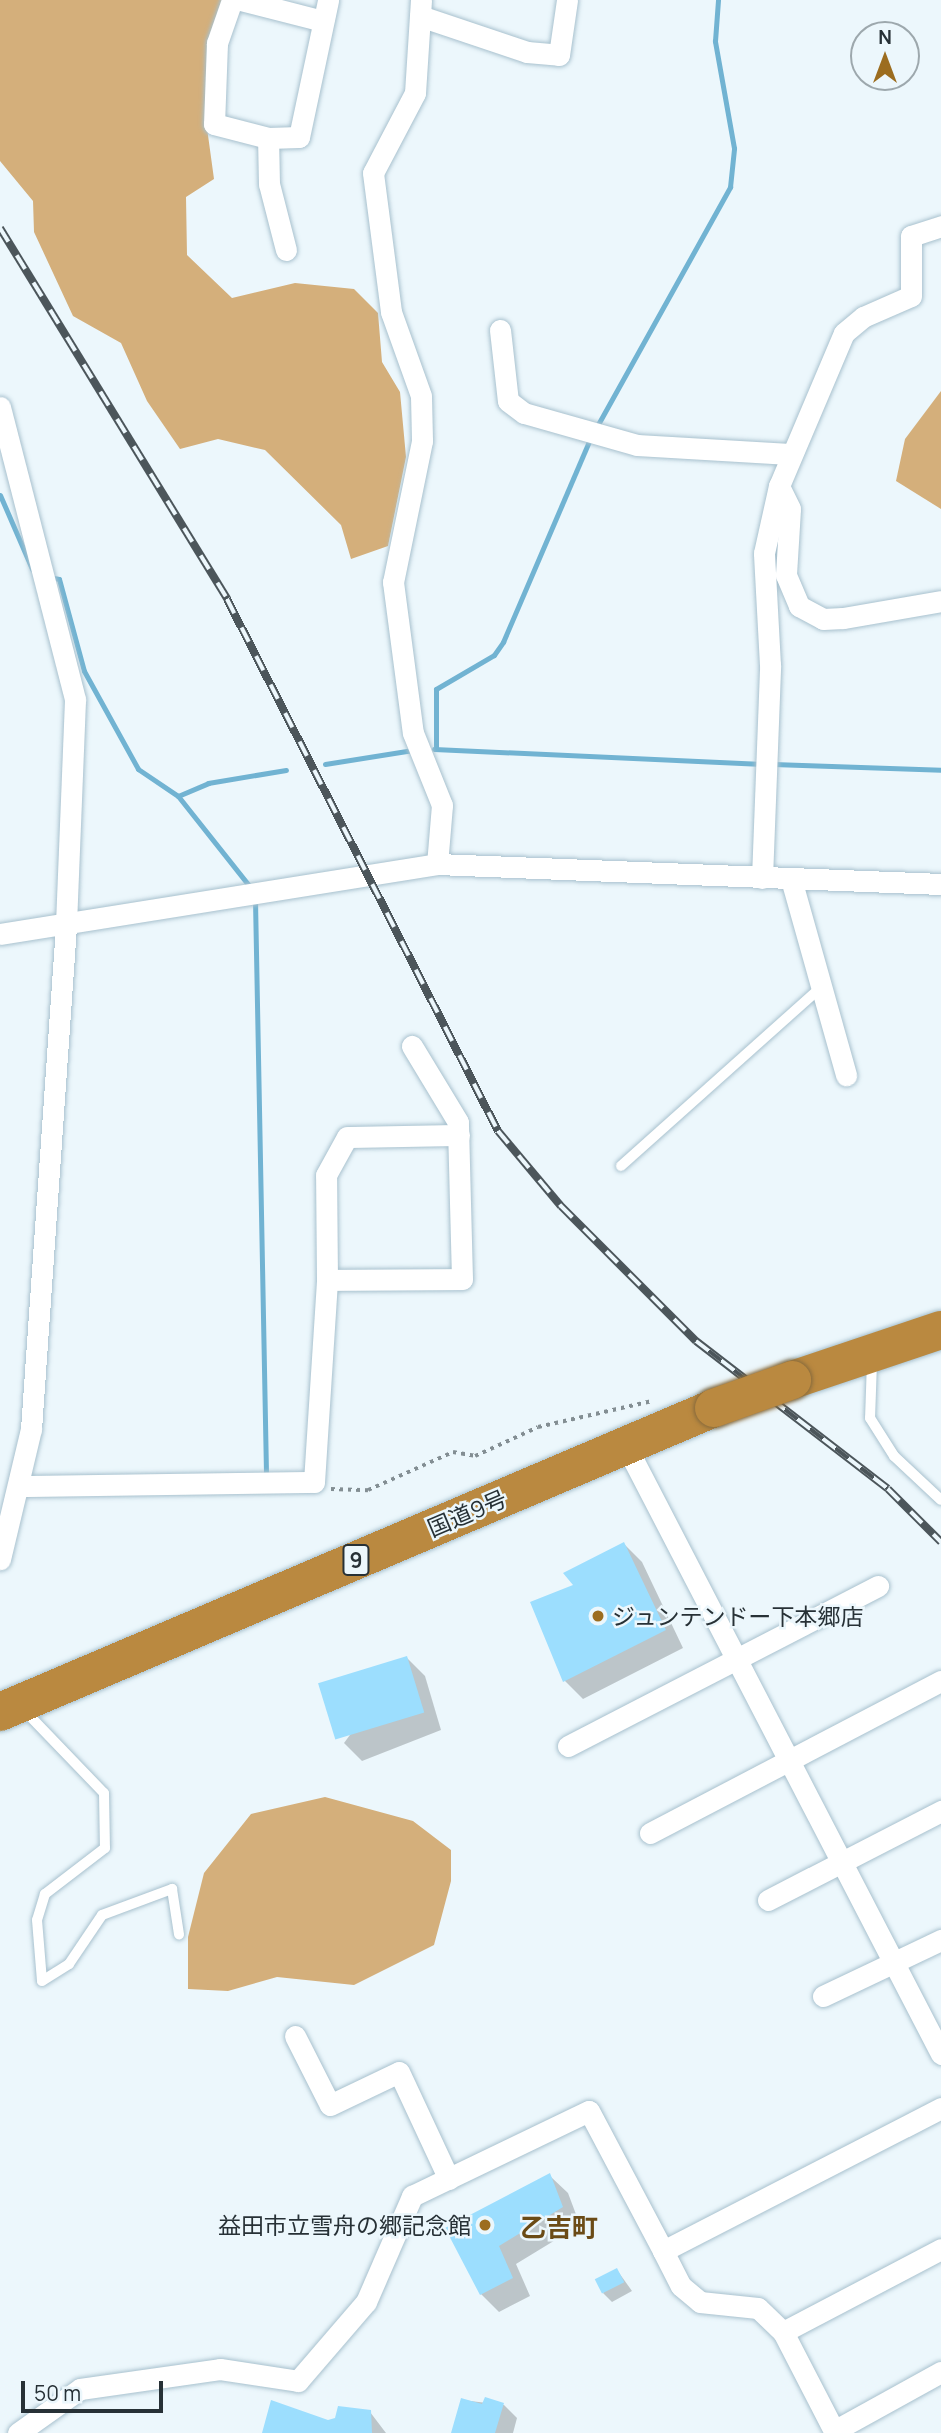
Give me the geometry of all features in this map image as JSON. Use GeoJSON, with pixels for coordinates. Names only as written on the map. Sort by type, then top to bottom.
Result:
{"type":"FeatureCollection","features":[{"type":"Feature","properties":{"kind":"highway","name":"国道9号"},"geometry":{"type":"LineString","coordinates":[[8,1709],[625,1444],[714,1408],[941,1330]]}},
{"type":"Feature","properties":{"kind":"street"},"geometry":{"type":"LineString","coordinates":[[232,0],[217,43],[214,124],[268,138],[299,137],[325,10],[241,0]]}},
{"type":"Feature","properties":{"kind":"street"},"geometry":{"type":"LineString","coordinates":[[437,864],[442,805],[413,733],[393,582],[422,441],[421,396],[391,312],[373,173],[415,93],[421,8],[527,52],[559,55],[566,0]]}},
{"type":"Feature","properties":{"kind":"street"},"geometry":{"type":"LineString","coordinates":[[268,138],[269,184],[286,250]]}},
{"type":"Feature","properties":{"kind":"street"},"geometry":{"type":"LineString","coordinates":[[762,878],[771,665],[764,553],[779,486],[790,454],[844,333],[863,317],[911,296],[911,236],[941,226]]}},
{"type":"Feature","properties":{"kind":"street"},"geometry":{"type":"LineString","coordinates":[[500,330],[508,401],[524,413],[637,445],[790,454]]}},
{"type":"Feature","properties":{"kind":"street"},"geometry":{"type":"LineString","coordinates":[[0,407],[75,700],[66,926],[31,1429],[21,1486],[0,1559]]}},
{"type":"Feature","properties":{"kind":"street"},"geometry":{"type":"LineString","coordinates":[[779,486],[790,509],[786,575],[799,606],[833,619],[941,601]]}},
{"type":"Feature","properties":{"kind":"street"},"geometry":{"type":"LineString","coordinates":[[0,934],[66,926],[437,864],[941,884]]}},
{"type":"Feature","properties":{"kind":"street"},"geometry":{"type":"LineString","coordinates":[[791,878],[846,1075]]}},
{"type":"Feature","properties":{"kind":"street"},"geometry":{"type":"LineString","coordinates":[[327,1280],[461,1279],[458,1122],[412,1046]]}},
{"type":"Feature","properties":{"kind":"street"},"geometry":{"type":"LineString","coordinates":[[21,1486],[314,1482],[327,1280],[326,1175],[347,1137],[459,1135]]}},
{"type":"Feature","properties":{"kind":"street"},"geometry":{"type":"LineString","coordinates":[[625,1444],[941,2054]]}},
{"type":"Feature","properties":{"kind":"street"},"geometry":{"type":"LineString","coordinates":[[568,1746],[736,1662],[878,1586]]}},
{"type":"Feature","properties":{"kind":"street"},"geometry":{"type":"LineString","coordinates":[[650,1833],[941,1681]]}},
{"type":"Feature","properties":{"kind":"street"},"geometry":{"type":"LineString","coordinates":[[768,1900],[941,1811]]}},
{"type":"Feature","properties":{"kind":"street"},"geometry":{"type":"LineString","coordinates":[[823,1996],[941,1940]]}},
{"type":"Feature","properties":{"kind":"street"},"geometry":{"type":"LineString","coordinates":[[295,2036],[330,2105],[400,2072],[449,2179]]}},
{"type":"Feature","properties":{"kind":"street"},"geometry":{"type":"LineString","coordinates":[[663,2251],[941,2108]]}},
{"type":"Feature","properties":{"kind":"street"},"geometry":{"type":"LineString","coordinates":[[18,2433],[80,2389],[220,2369],[298,2381],[366,2302],[412,2196],[589,2110],[681,2286],[700,2302],[758,2308],[783,2332],[834,2431],[941,2372]]}},
{"type":"Feature","properties":{"kind":"street"},"geometry":{"type":"LineString","coordinates":[[783,2332],[941,2249]]}},
{"type":"Feature","properties":{"kind":"lane"},"geometry":{"type":"LineString","coordinates":[[621,1167],[820,988]]}},
{"type":"Feature","properties":{"kind":"lane"},"geometry":{"type":"LineString","coordinates":[[872,1352],[870,1418],[894,1456],[941,1500]]}},
{"type":"Feature","properties":{"kind":"lane"},"geometry":{"type":"LineString","coordinates":[[8,1709],[32,1714],[104,1793],[105,1848],[45,1894],[37,1920],[42,1981],[69,1964],[102,1914],[172,1889],[179,1934]]}},
{"type":"Feature","properties":{"kind":"path"},"geometry":{"type":"LineString","coordinates":[[314,1482],[325,1489],[368,1489],[453,1452],[475,1456],[538,1427],[666,1399]]}},
{"type":"Feature","properties":{"kind":"shaded area"},"geometry":{"type":"Polygon","coordinates":[[[0,0],[224,0],[207,128],[214,179],[186,197],[187,255],[232,298],[295,283],[354,289],[378,313],[382,362],[400,392],[406,457],[388,546],[351,559],[341,525],[265,450],[218,439],[180,449],[147,401],[121,343],[73,316],[34,232],[33,201],[0,161],[0,0]]]}},
{"type":"Feature","properties":{"kind":"shaded area"},"geometry":{"type":"Polygon","coordinates":[[[941,391],[941,509],[896,481],[905,439],[941,391]]]}},
{"type":"Feature","properties":{"kind":"shaded area"},"geometry":{"type":"Polygon","coordinates":[[[325,1797],[413,1821],[451,1850],[451,1881],[434,1945],[354,1985],[277,1977],[228,1991],[188,1989],[188,1937],[204,1873],[251,1814],[325,1797]]]}},
{"type":"Feature","properties":{"kind":"building","name":"ジュンテンドー下本郷店"},"geometry":{"type":"Polygon","coordinates":[[[624,1542],[666,1630],[563,1682],[530,1602],[573,1585],[563,1573],[624,1542]]]}},
{"type":"Feature","properties":{"kind":"building"},"geometry":{"type":"Polygon","coordinates":[[[407,1656],[424,1712],[335,1740],[318,1683],[407,1656]]]}},
{"type":"Feature","properties":{"kind":"building"},"geometry":{"type":"Polygon","coordinates":[[[550,2173],[563,2207],[499,2246],[513,2278],[480,2295],[445,2228],[550,2173]]]}},
{"type":"Feature","properties":{"kind":"building"},"geometry":{"type":"Polygon","coordinates":[[[617,2268],[624,2282],[602,2294],[595,2279],[617,2268]]]}},
{"type":"Feature","properties":{"kind":"building"},"geometry":{"type":"Polygon","coordinates":[[[485,2397],[504,2403],[495,2433],[451,2433],[461,2398],[482,2404],[485,2397]]]}},
{"type":"Feature","properties":{"kind":"building"},"geometry":{"type":"Polygon","coordinates":[[[271,2400],[328,2420],[335,2418],[338,2406],[371,2410],[372,2433],[262,2433],[271,2400]]]}},
{"type":"Feature","properties":{"kind":"waterway"},"geometry":{"type":"LineString","coordinates":[[596,428],[730,187],[734,148],[715,41],[718,0]]}},
{"type":"Feature","properties":{"kind":"waterway"},"geometry":{"type":"LineString","coordinates":[[436,749],[436,689],[494,655],[503,642],[591,437]]}},
{"type":"Feature","properties":{"kind":"waterway"},"geometry":{"type":"LineString","coordinates":[[0,495],[32,569]]}},
{"type":"Feature","properties":{"kind":"waterway"},"geometry":{"type":"LineString","coordinates":[[49,577],[59,579],[84,671],[138,769],[178,796],[250,887]]}},
{"type":"Feature","properties":{"kind":"waterway"},"geometry":{"type":"LineString","coordinates":[[434,749],[763,764]]}},
{"type":"Feature","properties":{"kind":"waterway"},"geometry":{"type":"LineString","coordinates":[[325,764],[413,750]]}},
{"type":"Feature","properties":{"kind":"waterway"},"geometry":{"type":"LineString","coordinates":[[773,764],[941,770]]}},
{"type":"Feature","properties":{"kind":"waterway"},"geometry":{"type":"LineString","coordinates":[[178,796],[208,783],[286,770]]}},
{"type":"Feature","properties":{"kind":"waterway"},"geometry":{"type":"LineString","coordinates":[[255,900],[266,1473]]}},
{"type":"Feature","properties":{"kind":"railway"},"geometry":{"type":"LineString","coordinates":[[0,228],[227,599],[498,1131],[561,1206],[696,1341],[888,1489],[941,1542]]}},
{"type":"Feature","properties":{"kind":"place","name":"ジュンテンドー下本郷店"},"geometry":{"type":"Point","coordinates":[598,1616]}},
{"type":"Feature","properties":{"kind":"place","name":"益田市立雪舟の郷記念館"},"geometry":{"type":"Point","coordinates":[485,2225]}},
{"type":"Feature","properties":{"kind":"district","name":"乙吉町"},"geometry":{"type":"Point","coordinates":[559,2228]}}]}
